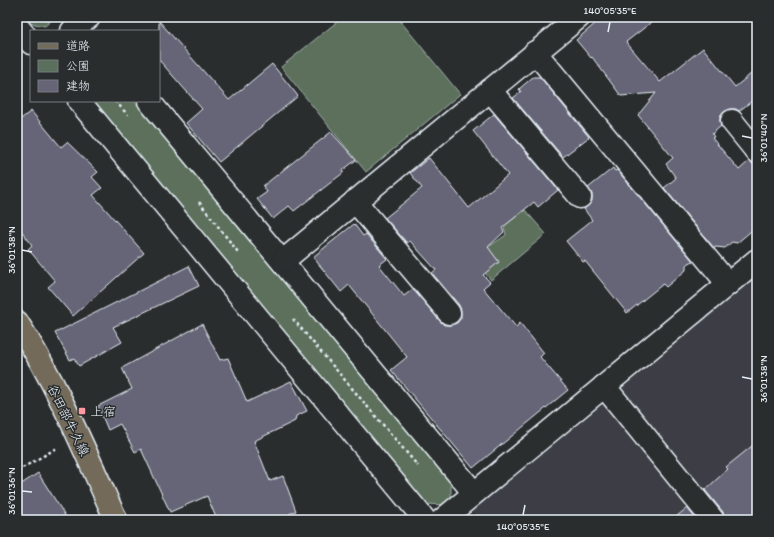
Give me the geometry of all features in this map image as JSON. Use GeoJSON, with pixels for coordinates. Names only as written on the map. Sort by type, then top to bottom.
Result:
{"type":"FeatureCollection","features":[{"type":"Feature","properties":{"kind":"main road","name":"谷田部牛久線"},"geometry":{"type":"LineString","coordinates":[[17,322],[30,342],[78,435],[116,520]]}},
{"type":"Feature","properties":{"kind":"street"},"geometry":{"type":"LineString","coordinates":[[283,261],[579,17]]}},
{"type":"Feature","properties":{"kind":"street"},"geometry":{"type":"LineString","coordinates":[[17,26],[30,42]]}},
{"type":"Feature","properties":{"kind":"street"},"geometry":{"type":"LineString","coordinates":[[535,52],[728,284]]}},
{"type":"Feature","properties":{"kind":"street"},"geometry":{"type":"LineString","coordinates":[[490,90],[580,197]]}},
{"type":"Feature","properties":{"kind":"street"},"geometry":{"type":"LineString","coordinates":[[80,102],[425,520]]}},
{"type":"Feature","properties":{"kind":"street"},"geometry":{"type":"LineString","coordinates":[[151,102],[474,493]]}},
{"type":"Feature","properties":{"kind":"street"},"geometry":{"type":"LineString","coordinates":[[732,121],[757,152]]}},
{"type":"Feature","properties":{"kind":"street"},"geometry":{"type":"LineString","coordinates":[[355,202],[449,313]]}},
{"type":"Feature","properties":{"kind":"street"},"geometry":{"type":"LineString","coordinates":[[442,520],[757,261]]}},
{"type":"Feature","properties":{"kind":"street"},"geometry":{"type":"LineString","coordinates":[[604,386],[713,520]]}},
{"type":"Feature","properties":{"kind":"path"},"geometry":{"type":"LineString","coordinates":[[116,102],[132,120]]}},
{"type":"Feature","properties":{"kind":"path"},"geometry":{"type":"LineString","coordinates":[[198,201],[242,257]]}},
{"type":"Feature","properties":{"kind":"path"},"geometry":{"type":"LineString","coordinates":[[292,317],[421,469]]}},
{"type":"Feature","properties":{"kind":"path"},"geometry":{"type":"LineString","coordinates":[[17,471],[78,435]]}},
{"type":"Feature","properties":{"kind":"shaded area"},"geometry":{"type":"Polygon","coordinates":[[[757,275],[757,520],[479,520],[471,511],[757,275]]]}},
{"type":"Feature","properties":{"kind":"green space"},"geometry":{"type":"Polygon","coordinates":[[[25,17],[55,17],[45,26],[30,23],[25,17]]]}},
{"type":"Feature","properties":{"kind":"green space"},"geometry":{"type":"Polygon","coordinates":[[[343,17],[397,17],[460,94],[366,172],[281,67],[343,17]]]}},
{"type":"Feature","properties":{"kind":"green space"},"geometry":{"type":"Polygon","coordinates":[[[94,102],[135,102],[451,483],[451,499],[444,505],[427,504],[94,102]]]}},
{"type":"Feature","properties":{"kind":"green space"},"geometry":{"type":"Polygon","coordinates":[[[525,210],[546,234],[491,280],[448,230],[461,212],[490,246],[506,235],[504,226],[525,210]]]}},
{"type":"Feature","properties":{"kind":"building"},"geometry":{"type":"Polygon","coordinates":[[[603,17],[658,17],[626,42],[660,82],[703,48],[735,87],[757,69],[757,97],[739,111],[736,109],[730,109],[724,112],[720,117],[721,126],[712,134],[714,137],[712,138],[739,170],[749,161],[753,164],[757,164],[757,226],[737,243],[732,242],[725,248],[714,248],[664,188],[676,178],[666,164],[673,158],[638,115],[656,93],[621,96],[592,57],[591,58],[576,40],[603,17]]]}},
{"type":"Feature","properties":{"kind":"building"},"geometry":{"type":"Polygon","coordinates":[[[159,21],[229,100],[272,64],[298,96],[219,162],[186,123],[202,109],[160,61],[159,21]]]}},
{"type":"Feature","properties":{"kind":"building"},"geometry":{"type":"Polygon","coordinates":[[[533,77],[540,77],[589,137],[563,157],[513,98],[521,92],[519,89],[533,77]]]}},
{"type":"Feature","properties":{"kind":"building"},"geometry":{"type":"Polygon","coordinates":[[[31,111],[61,147],[67,142],[98,172],[92,177],[102,188],[93,195],[144,253],[73,316],[48,287],[55,281],[28,249],[32,245],[17,225],[17,122],[31,111]]]}},
{"type":"Feature","properties":{"kind":"building"},"geometry":{"type":"Polygon","coordinates":[[[494,114],[558,190],[538,207],[534,202],[502,228],[504,232],[488,247],[499,262],[483,275],[490,282],[483,288],[516,327],[520,323],[544,353],[540,357],[568,390],[473,468],[391,370],[407,357],[349,285],[341,292],[313,257],[354,224],[363,236],[366,234],[387,259],[379,265],[404,296],[413,289],[444,325],[457,323],[461,318],[461,310],[459,305],[432,273],[436,270],[410,241],[407,243],[385,218],[422,188],[410,173],[429,158],[469,208],[508,175],[473,131],[494,114]]]}},
{"type":"Feature","properties":{"kind":"building"},"geometry":{"type":"Polygon","coordinates":[[[331,132],[356,160],[343,170],[343,173],[294,211],[289,206],[273,219],[257,199],[267,192],[263,186],[331,132]]]}},
{"type":"Feature","properties":{"kind":"building"},"geometry":{"type":"Polygon","coordinates":[[[613,168],[615,171],[617,170],[693,261],[686,265],[686,270],[666,287],[663,284],[627,313],[585,261],[583,262],[566,241],[592,220],[584,209],[592,201],[592,194],[588,188],[613,168]]]}},
{"type":"Feature","properties":{"kind":"building"},"geometry":{"type":"Polygon","coordinates":[[[189,266],[199,286],[113,327],[122,342],[79,366],[74,358],[70,360],[55,333],[189,266]]]}},
{"type":"Feature","properties":{"kind":"building"},"geometry":{"type":"Polygon","coordinates":[[[202,324],[220,360],[228,358],[247,402],[291,381],[307,411],[296,416],[295,421],[254,441],[270,481],[283,476],[296,511],[289,514],[292,520],[217,520],[207,496],[170,512],[141,449],[135,452],[120,424],[108,430],[98,406],[132,389],[122,368],[202,324]]]}},
{"type":"Feature","properties":{"kind":"building"},"geometry":{"type":"Polygon","coordinates":[[[757,442],[757,520],[725,520],[723,512],[705,490],[728,469],[726,467],[757,442]]]}},
{"type":"Feature","properties":{"kind":"building"},"geometry":{"type":"Polygon","coordinates":[[[38,473],[68,520],[17,520],[17,487],[38,473]]]}},
{"type":"Feature","properties":{"kind":"building"},"geometry":{"type":"Polygon","coordinates":[[[687,508],[697,520],[672,520],[687,508]]]}},
{"type":"Feature","properties":{"kind":"place","name":"上宿"},"geometry":{"type":"Point","coordinates":[82,411]}}]}
